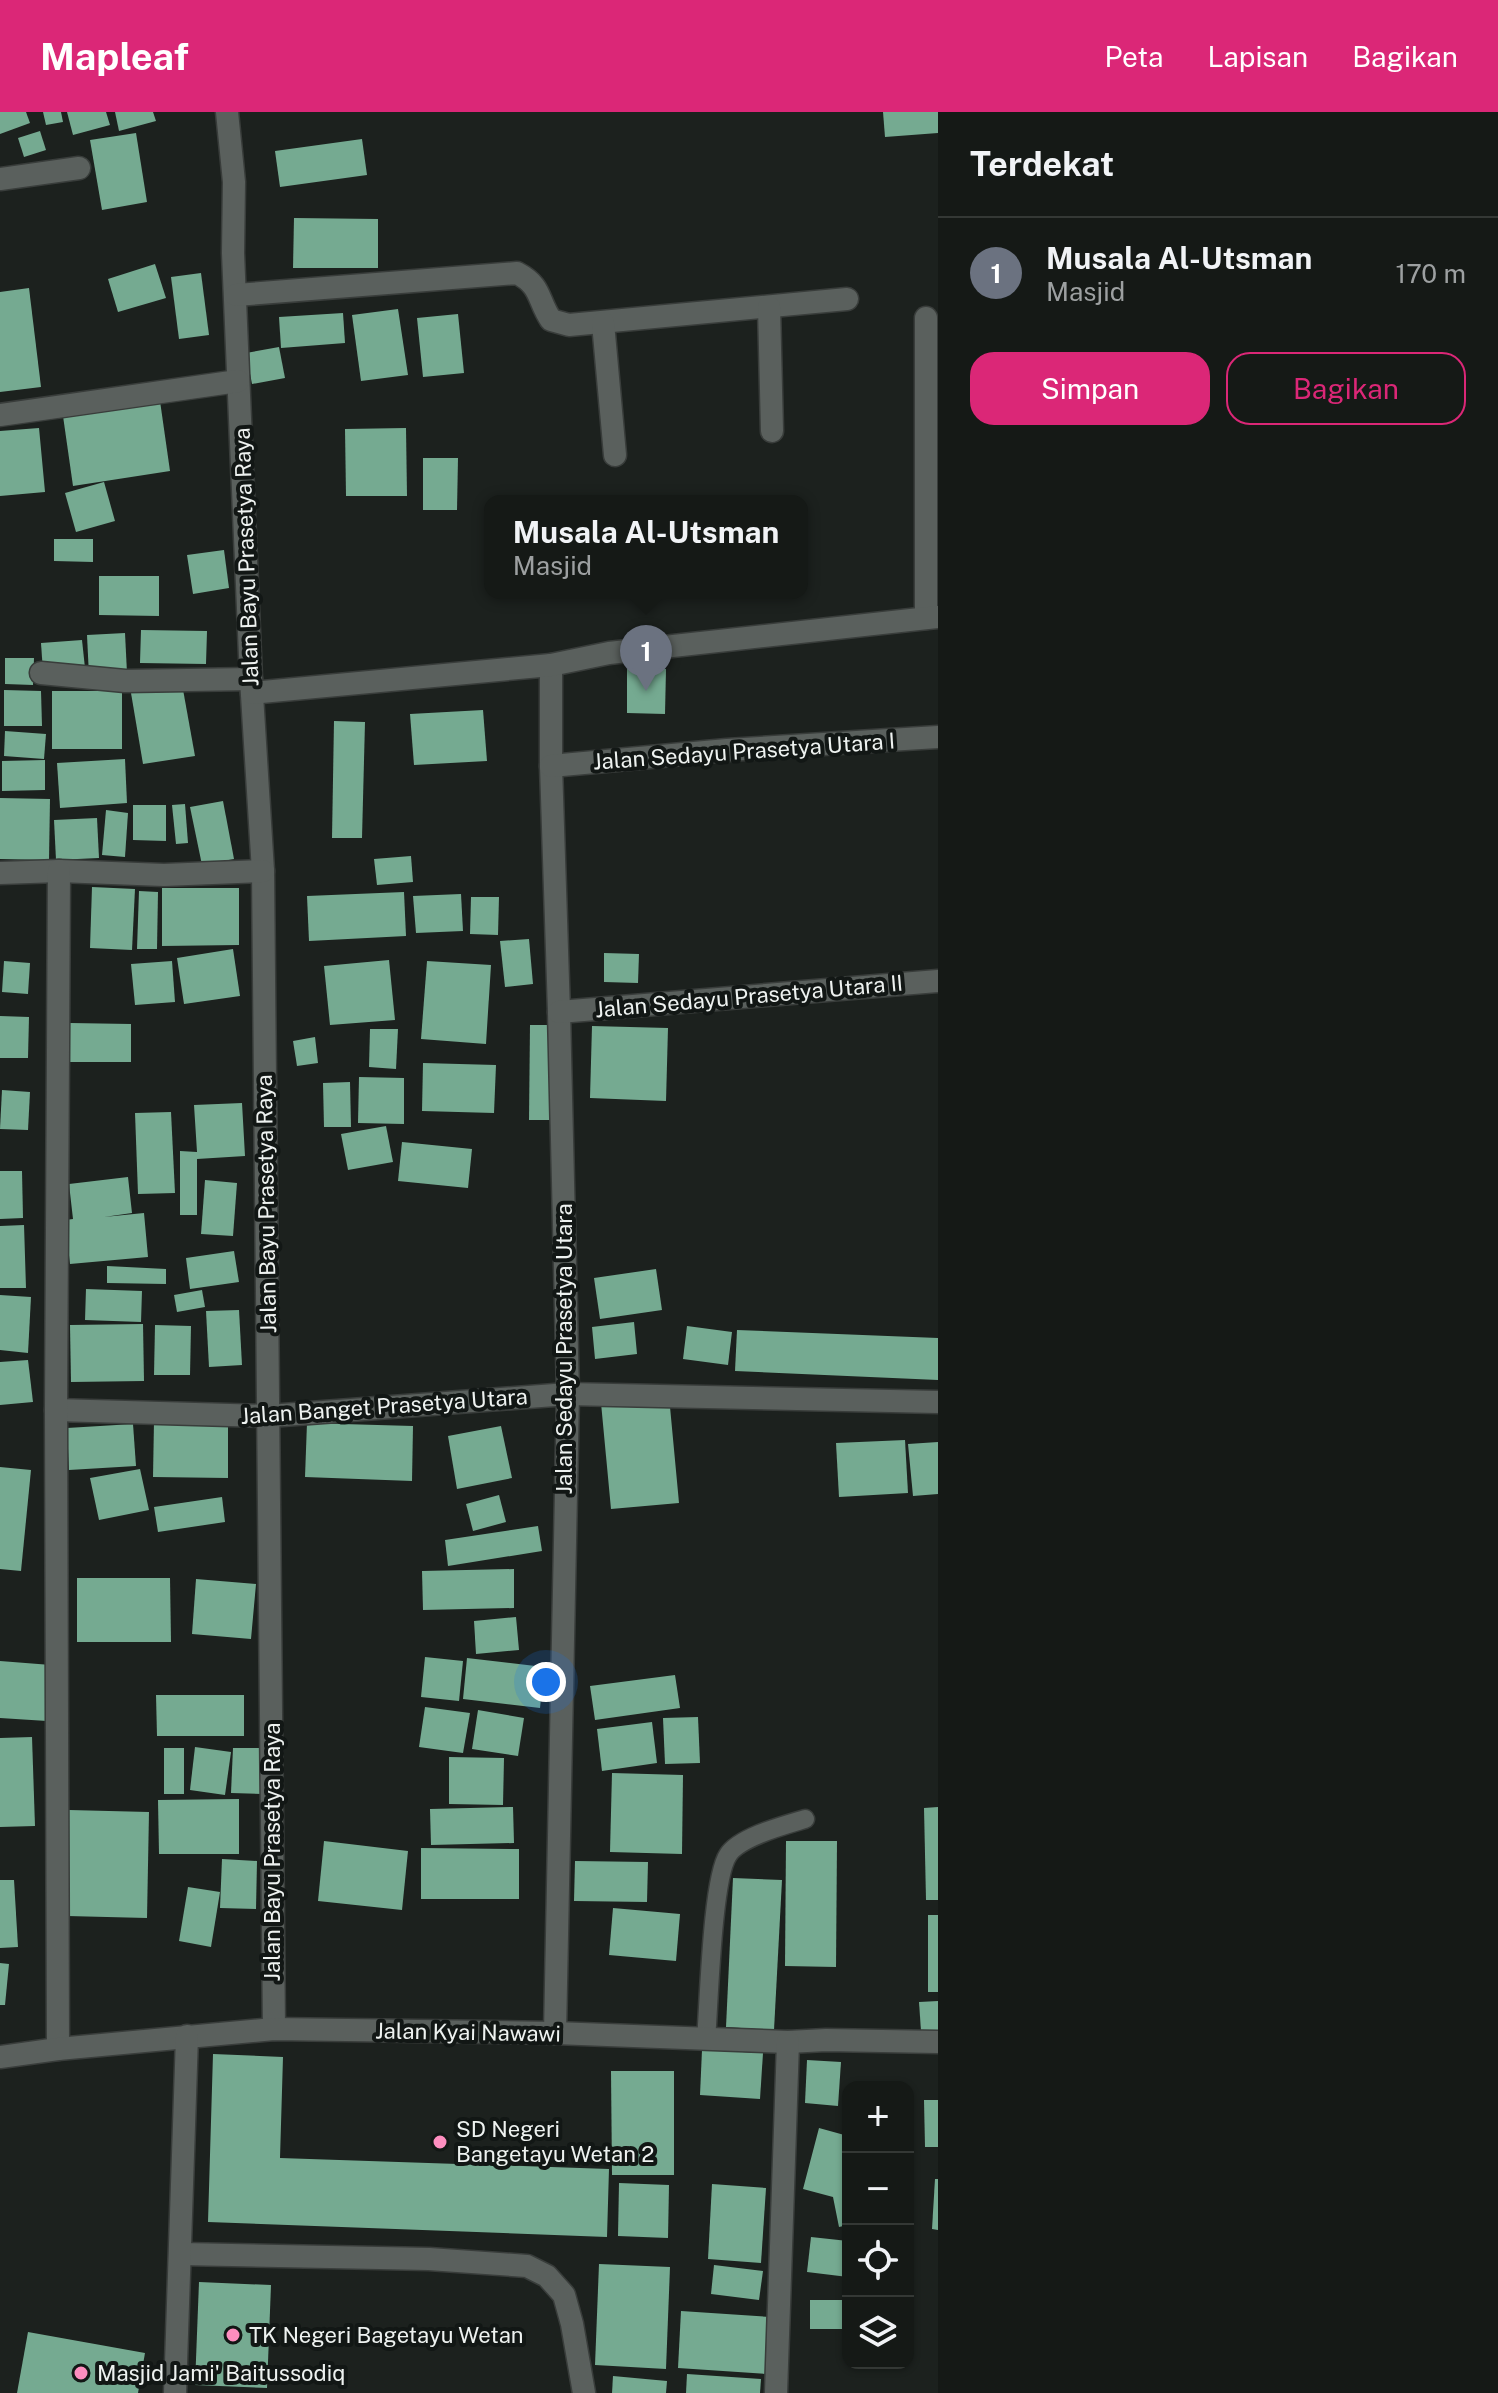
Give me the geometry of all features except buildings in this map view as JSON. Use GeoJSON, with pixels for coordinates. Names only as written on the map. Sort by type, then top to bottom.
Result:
{"type":"FeatureCollection","features":[{"type":"Feature","properties":{"kind":"street","name":"Jalan Bayu Prasetya Raya"},"geometry":{"type":"LineString","coordinates":[[227,112],[234,182],[233,253],[238,381],[251,686],[263,871],[274,2029]]}},
{"type":"Feature","properties":{"kind":"street"},"geometry":{"type":"LineString","coordinates":[[0,179],[79,168]]}},
{"type":"Feature","properties":{"kind":"street"},"geometry":{"type":"LineString","coordinates":[[236,295],[517,273],[531,280],[551,320],[569,325],[847,299]]}},
{"type":"Feature","properties":{"kind":"street"},"geometry":{"type":"LineString","coordinates":[[769,307],[772,431]]}},
{"type":"Feature","properties":{"kind":"street"},"geometry":{"type":"LineString","coordinates":[[41,673],[125,681],[251,686],[551,665],[609,653],[932,617],[926,318]]}},
{"type":"Feature","properties":{"kind":"street"},"geometry":{"type":"LineString","coordinates":[[603,323],[615,455]]}},
{"type":"Feature","properties":{"kind":"street"},"geometry":{"type":"LineString","coordinates":[[0,415],[238,381]]}},
{"type":"Feature","properties":{"kind":"street","name":"Jalan Sedayu Prasetya Utara"},"geometry":{"type":"LineString","coordinates":[[551,665],[568,1394],[555,2033]]}},
{"type":"Feature","properties":{"kind":"street","name":"Jalan Sedayu Prasetya Utara I"},"geometry":{"type":"LineString","coordinates":[[551,766],[727,750],[938,737]]}},
{"type":"Feature","properties":{"kind":"street"},"geometry":{"type":"LineString","coordinates":[[0,873],[59,871],[164,875],[263,871]]}},
{"type":"Feature","properties":{"kind":"street"},"geometry":{"type":"LineString","coordinates":[[58,2049],[56,1410],[59,871]]}},
{"type":"Feature","properties":{"kind":"street","name":"Jalan Sedayu Prasetya Utara II"},"geometry":{"type":"LineString","coordinates":[[559,1012],[938,981]]}},
{"type":"Feature","properties":{"kind":"street","name":"Jalan Banget Prasetya Utara"},"geometry":{"type":"LineString","coordinates":[[56,1410],[269,1416],[568,1394],[938,1402]]}},
{"type":"Feature","properties":{"kind":"street","name":"Jalan Kyai Nawawi"},"geometry":{"type":"LineString","coordinates":[[0,2057],[274,2029],[555,2033],[788,2042],[938,2042]]}},
{"type":"Feature","properties":{"kind":"street"},"geometry":{"type":"LineString","coordinates":[[175,2393],[187,2036]]}},
{"type":"Feature","properties":{"kind":"street"},"geometry":{"type":"LineString","coordinates":[[776,2393],[788,2042]]}},
{"type":"Feature","properties":{"kind":"street"},"geometry":{"type":"LineString","coordinates":[[182,2254],[429,2259],[527,2266],[547,2276],[564,2295],[584,2393]]}},
{"type":"Feature","properties":{"kind":"lane"},"geometry":{"type":"LineString","coordinates":[[706,2040],[719,1880],[728,1854],[759,1834],[805,1819]]}},
{"type":"Feature","properties":{"kind":"place","name":"Musala Al-Utsman"},"geometry":{"type":"Point","coordinates":[646,691]}},
{"type":"Feature","properties":{"kind":"place","name":"SD Negeri Bangetayu Wetan 2"},"geometry":{"type":"Point","coordinates":[440,2142]}},
{"type":"Feature","properties":{"kind":"place","name":"TK Negeri Bagetayu Wetan"},"geometry":{"type":"Point","coordinates":[233,2335]}},
{"type":"Feature","properties":{"kind":"place","name":"Masjid Jami' Baitussodiq"},"geometry":{"type":"Point","coordinates":[81,2373]}}]}
